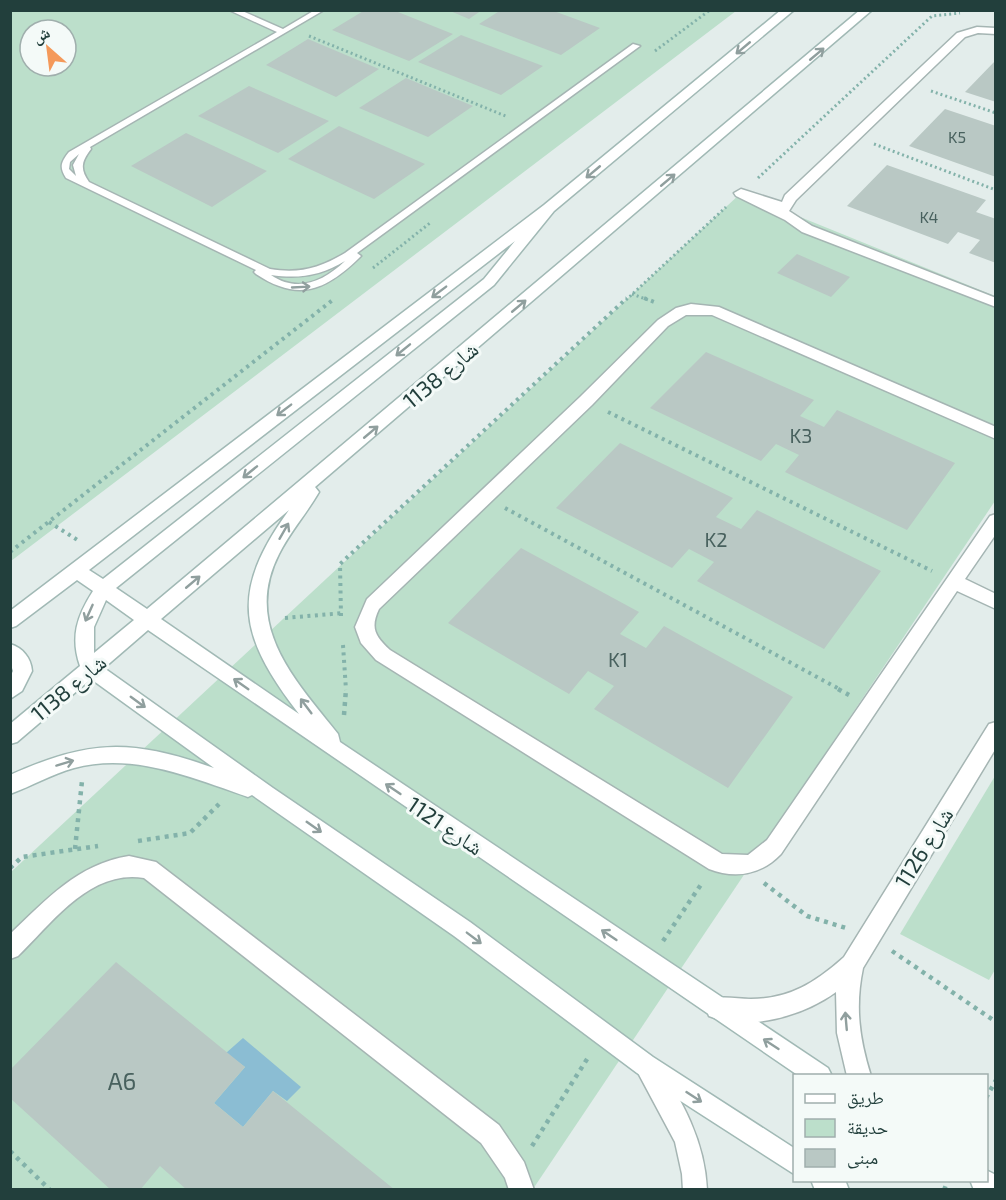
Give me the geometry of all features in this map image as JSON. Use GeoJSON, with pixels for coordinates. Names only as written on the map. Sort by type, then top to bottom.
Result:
{"type":"FeatureCollection","features":[{"type":"Feature","properties":{"kind":"street"},"geometry":{"type":"LineString","coordinates":[[10,621],[549,208],[789,10]]}},
{"type":"Feature","properties":{"kind":"street","name":"شارع 1138"},"geometry":{"type":"LineString","coordinates":[[10,735],[867,10]]}},
{"type":"Feature","properties":{"kind":"street"},"geometry":{"type":"LineString","coordinates":[[741,193],[786,208],[790,198],[962,35],[977,30],[996,31]]}},
{"type":"Feature","properties":{"kind":"street"},"geometry":{"type":"LineString","coordinates":[[741,193],[790,217],[807,229],[996,303]]}},
{"type":"Feature","properties":{"kind":"street"},"geometry":{"type":"LineString","coordinates":[[549,208],[489,282],[103,589],[92,606],[83,629],[83,652],[90,668],[266,794],[462,929],[645,1065],[793,1161]]}},
{"type":"Feature","properties":{"kind":"street"},"geometry":{"type":"LineString","coordinates":[[996,434],[714,310],[701,308],[681,311],[663,323],[586,401],[373,604],[365,618],[363,628],[367,639],[383,656],[716,862],[726,866],[742,866],[770,852],[996,520]]}},
{"type":"Feature","properties":{"kind":"street"},"geometry":{"type":"LineString","coordinates":[[326,470],[287,526],[260,578],[256,605],[269,652],[288,682],[341,753]]}},
{"type":"Feature","properties":{"kind":"street","name":"شارع 1121"},"geometry":{"type":"LineString","coordinates":[[76,570],[648,962],[817,1074]]}},
{"type":"Feature","properties":{"kind":"street"},"geometry":{"type":"LineString","coordinates":[[954,582],[996,602]]}},
{"type":"Feature","properties":{"kind":"street"},"geometry":{"type":"LineString","coordinates":[[10,651],[19,657],[23,668],[21,680],[10,691]]}},
{"type":"Feature","properties":{"kind":"street","name":"شارع 1126"},"geometry":{"type":"LineString","coordinates":[[716,1008],[755,1011],[793,1005],[826,988],[852,965],[996,730]]}},
{"type":"Feature","properties":{"kind":"street"},"geometry":{"type":"LineString","coordinates":[[10,785],[39,771],[85,757],[145,758],[266,794]]}},
{"type":"Feature","properties":{"kind":"street"},"geometry":{"type":"LineString","coordinates":[[10,949],[93,875],[121,864],[137,865],[149,869],[490,1134],[519,1180]]}},
{"type":"Feature","properties":{"kind":"street","name":"شارع 1126"},"geometry":{"type":"LineString","coordinates":[[852,965],[845,1000],[848,1038],[858,1074]]}},
{"type":"Feature","properties":{"kind":"street"},"geometry":{"type":"LineString","coordinates":[[645,1065],[663,1092],[683,1132],[696,1177],[696,1190]]}},
{"type":"Feature","properties":{"kind":"lane"},"geometry":{"type":"LineString","coordinates":[[232,10],[284,32]]}},
{"type":"Feature","properties":{"kind":"lane"},"geometry":{"type":"LineString","coordinates":[[321,10],[72,154],[66,162],[65,169],[69,176],[249,264],[277,284],[290,287],[321,284],[334,278],[374,238],[636,46]]}},
{"type":"Feature","properties":{"kind":"path"},"geometry":{"type":"LineString","coordinates":[[342,624],[340,564],[932,16],[969,12]]}},
{"type":"Feature","properties":{"kind":"path"},"geometry":{"type":"LineString","coordinates":[[284,32],[320,40],[528,125]]}},
{"type":"Feature","properties":{"kind":"path"},"geometry":{"type":"LineString","coordinates":[[910,83],[996,113]]}},
{"type":"Feature","properties":{"kind":"path"},"geometry":{"type":"LineString","coordinates":[[854,137],[996,190]]}},
{"type":"Feature","properties":{"kind":"path"},"geometry":{"type":"LineString","coordinates":[[586,401],[954,582]]}},
{"type":"Feature","properties":{"kind":"path"},"geometry":{"type":"LineString","coordinates":[[484,496],[869,706]]}},
{"type":"Feature","properties":{"kind":"path"},"geometry":{"type":"LineString","coordinates":[[49,522],[98,553]]}},
{"type":"Feature","properties":{"kind":"path"},"geometry":{"type":"LineString","coordinates":[[259,620],[341,613]]}},
{"type":"Feature","properties":{"kind":"path"},"geometry":{"type":"LineString","coordinates":[[341,753],[346,691],[342,635]]}},
{"type":"Feature","properties":{"kind":"path"},"geometry":{"type":"LineString","coordinates":[[75,849],[85,757]]}},
{"type":"Feature","properties":{"kind":"path"},"geometry":{"type":"LineString","coordinates":[[133,841],[190,833],[238,784]]}},
{"type":"Feature","properties":{"kind":"path"},"geometry":{"type":"LineString","coordinates":[[10,868],[22,857],[110,845]]}},
{"type":"Feature","properties":{"kind":"path"},"geometry":{"type":"LineString","coordinates":[[648,962],[716,862]]}},
{"type":"Feature","properties":{"kind":"path"},"geometry":{"type":"LineString","coordinates":[[519,1180],[603,1034]]}},
{"type":"Feature","properties":{"kind":"path"},"geometry":{"type":"LineString","coordinates":[[988,1096],[995,1081]]}},
{"type":"Feature","properties":{"kind":"path"},"geometry":{"type":"LineString","coordinates":[[10,1151],[50,1190]]}},
{"type":"Feature","properties":{"kind":"green space"},"geometry":{"type":"Polygon","coordinates":[[[11,11],[736,11],[11,561],[11,11]]]}},
{"type":"Feature","properties":{"kind":"green space"},"geometry":{"type":"Polygon","coordinates":[[[741,193],[995,296],[995,501],[533,1189],[11,1190],[11,872],[741,193]]]}},
{"type":"Feature","properties":{"kind":"green space"},"geometry":{"type":"Polygon","coordinates":[[[995,776],[996,968],[989,980],[900,934],[995,776]]]}},
{"type":"Feature","properties":{"kind":"water"},"geometry":{"type":"Polygon","coordinates":[[[243,1038],[301,1087],[287,1101],[273,1091],[243,1127],[214,1103],[245,1067],[226,1053],[243,1038]]]}},
{"type":"Feature","properties":{"kind":"building"},"geometry":{"type":"Polygon","coordinates":[[[365,10],[393,10],[453,34],[409,61],[332,30],[365,10]]]}},
{"type":"Feature","properties":{"kind":"building"},"geometry":{"type":"Polygon","coordinates":[[[448,10],[482,10],[469,19],[448,10]]]}},
{"type":"Feature","properties":{"kind":"building"},"geometry":{"type":"Polygon","coordinates":[[[501,10],[551,10],[600,28],[561,55],[479,24],[501,10]]]}},
{"type":"Feature","properties":{"kind":"building"},"geometry":{"type":"Polygon","coordinates":[[[461,35],[543,66],[501,95],[418,62],[461,35]]]}},
{"type":"Feature","properties":{"kind":"building"},"geometry":{"type":"Polygon","coordinates":[[[308,39],[379,69],[336,97],[266,65],[308,39]]]}},
{"type":"Feature","properties":{"kind":"building"},"geometry":{"type":"Polygon","coordinates":[[[996,60],[996,102],[965,92],[996,60]]]}},
{"type":"Feature","properties":{"kind":"building"},"geometry":{"type":"Polygon","coordinates":[[[406,78],[473,106],[428,137],[359,108],[406,78]]]}},
{"type":"Feature","properties":{"kind":"building"},"geometry":{"type":"Polygon","coordinates":[[[249,86],[329,121],[278,153],[198,116],[249,86]]]}},
{"type":"Feature","properties":{"kind":"building"},"geometry":{"type":"Polygon","coordinates":[[[945,109],[996,126],[996,177],[909,146],[945,109]]]}},
{"type":"Feature","properties":{"kind":"building"},"geometry":{"type":"Polygon","coordinates":[[[339,126],[425,164],[374,199],[288,159],[339,126]]]}},
{"type":"Feature","properties":{"kind":"building"},"geometry":{"type":"Polygon","coordinates":[[[186,133],[267,171],[212,207],[131,166],[186,133]]]}},
{"type":"Feature","properties":{"kind":"building"},"geometry":{"type":"Polygon","coordinates":[[[887,165],[986,200],[976,212],[996,219],[996,263],[969,253],[980,240],[958,232],[948,244],[847,206],[887,165]]]}},
{"type":"Feature","properties":{"kind":"building"},"geometry":{"type":"Polygon","coordinates":[[[797,254],[850,277],[831,297],[777,273],[797,254]]]}},
{"type":"Feature","properties":{"kind":"building"},"geometry":{"type":"Polygon","coordinates":[[[706,352],[814,400],[800,416],[824,427],[837,410],[955,463],[907,530],[785,472],[799,455],[776,444],[761,461],[650,408],[706,352]]]}},
{"type":"Feature","properties":{"kind":"building"},"geometry":{"type":"Polygon","coordinates":[[[620,443],[733,498],[716,517],[741,529],[757,510],[881,571],[824,649],[697,581],[714,562],[689,549],[672,568],[556,508],[620,443]]]}},
{"type":"Feature","properties":{"kind":"building"},"geometry":{"type":"Polygon","coordinates":[[[521,548],[639,612],[620,634],[646,648],[664,626],[793,697],[728,788],[594,709],[614,686],[588,671],[569,694],[448,623],[521,548]]]}},
{"type":"Feature","properties":{"kind":"building"},"geometry":{"type":"Polygon","coordinates":[[[116,962],[245,1067],[214,1103],[243,1127],[273,1091],[395,1190],[187,1190],[160,1166],[140,1190],[111,1190],[10,1098],[10,1070],[116,962]]]}}]}
